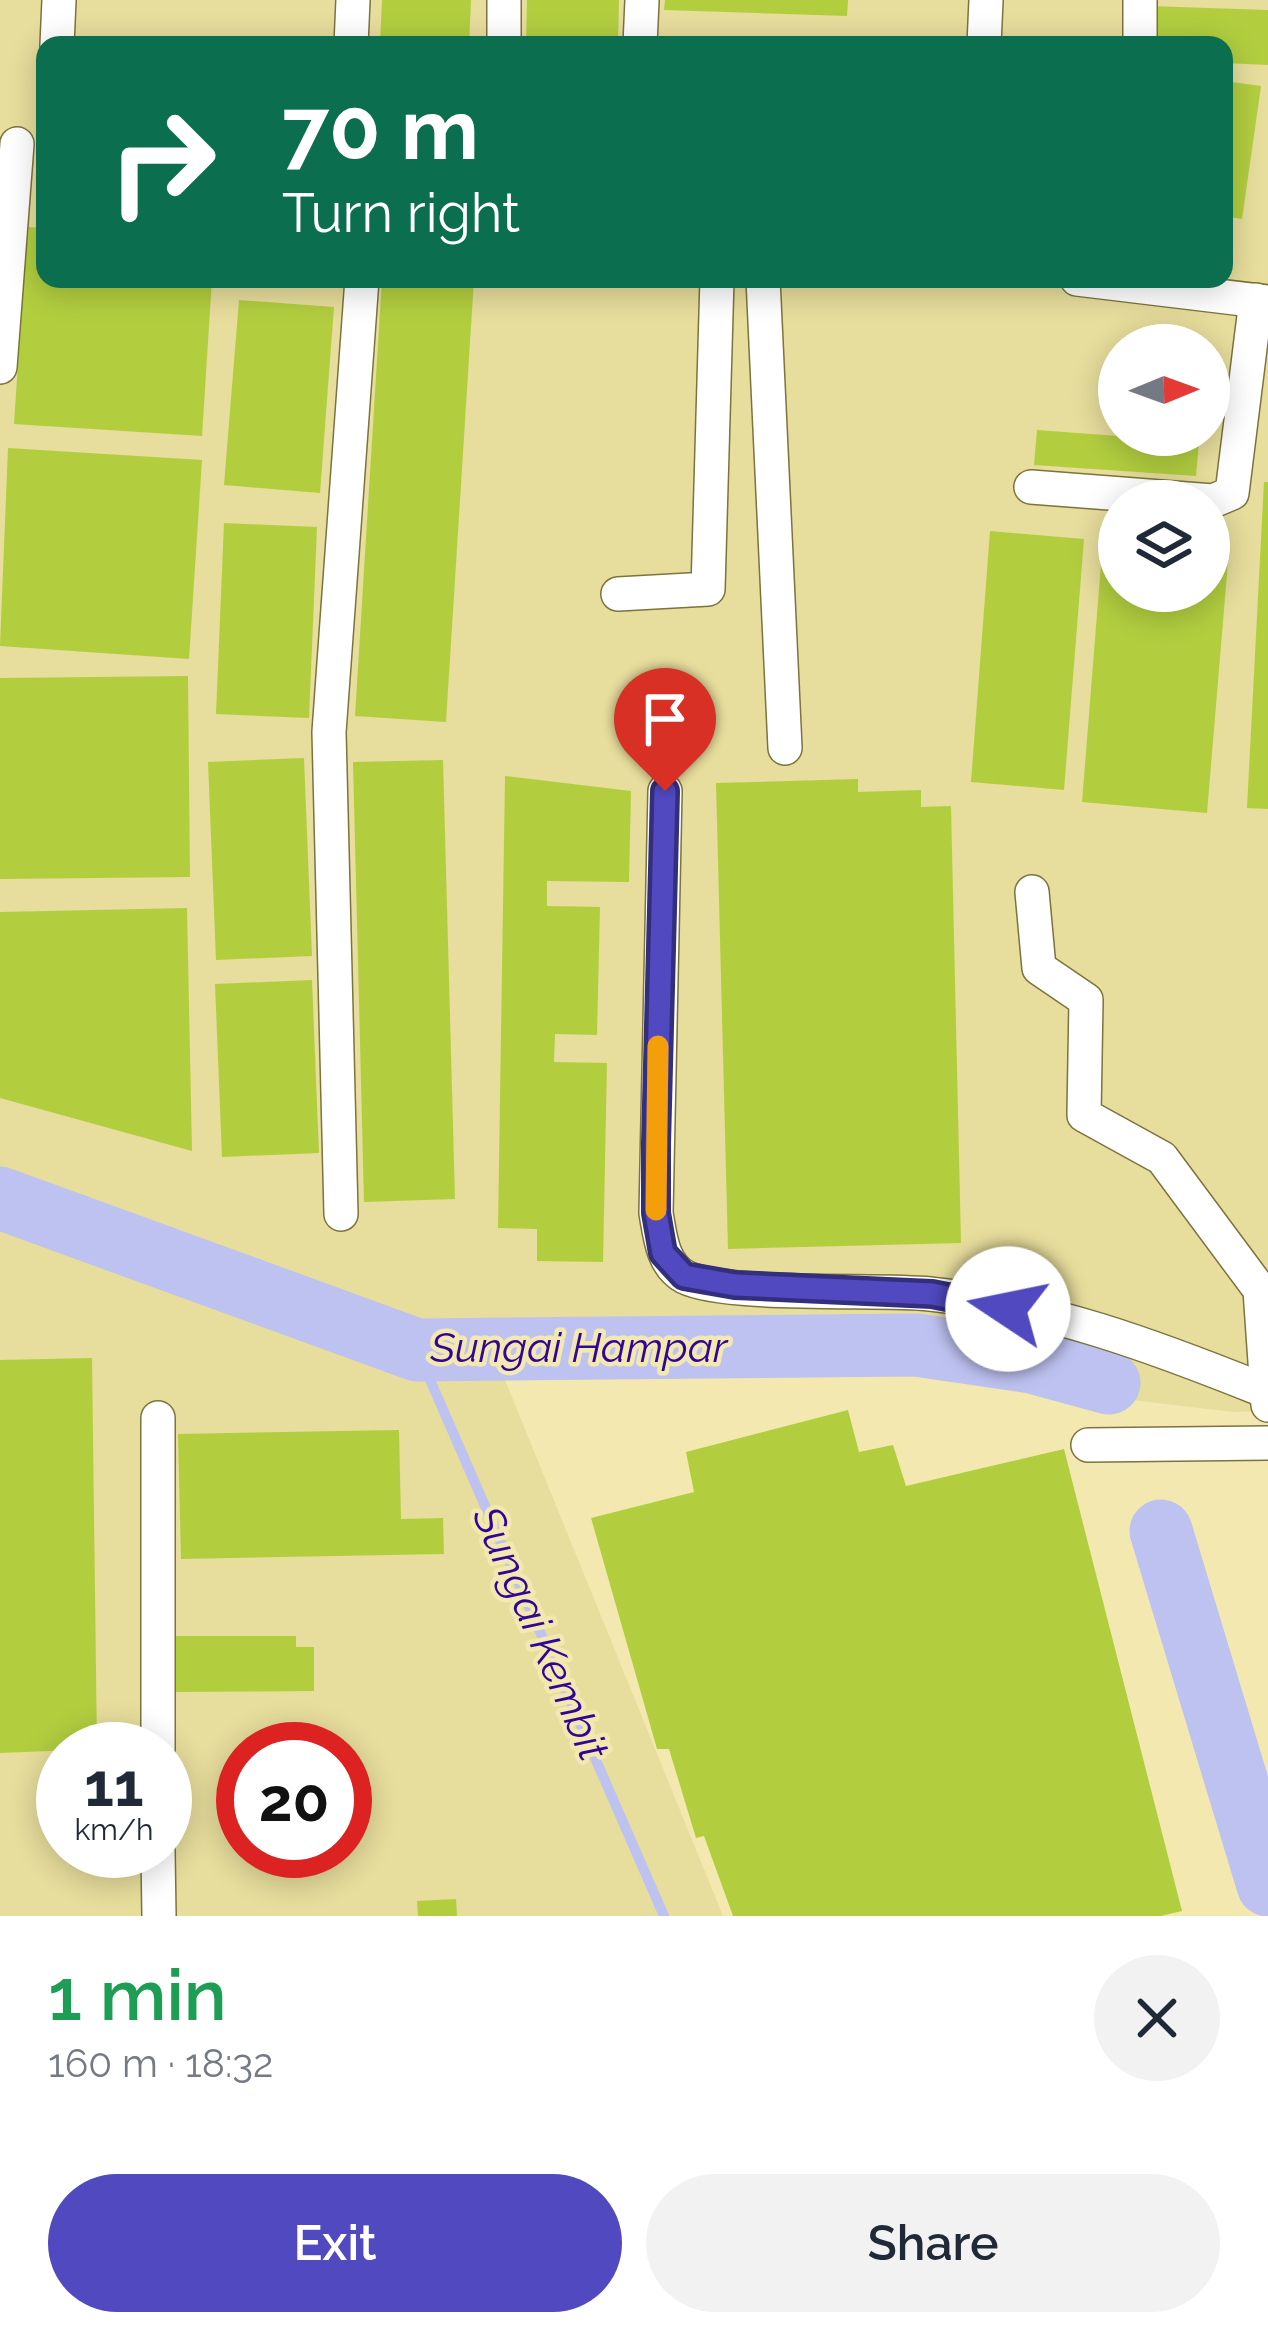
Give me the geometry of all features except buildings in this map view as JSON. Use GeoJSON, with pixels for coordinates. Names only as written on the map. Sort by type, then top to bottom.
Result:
{"type":"FeatureCollection","features":[{"type":"Feature","properties":{"kind":"street"},"geometry":{"type":"LineString","coordinates":[[57,36],[59,0]]}},
{"type":"Feature","properties":{"kind":"street"},"geometry":{"type":"LineString","coordinates":[[351,36],[353,0]]}},
{"type":"Feature","properties":{"kind":"street"},"geometry":{"type":"LineString","coordinates":[[503,36],[504,0]]}},
{"type":"Feature","properties":{"kind":"street"},"geometry":{"type":"LineString","coordinates":[[640,36],[642,0]]}},
{"type":"Feature","properties":{"kind":"street"},"geometry":{"type":"LineString","coordinates":[[984,36],[986,0]]}},
{"type":"Feature","properties":{"kind":"street"},"geometry":{"type":"LineString","coordinates":[[1140,0],[1140,36]]}},
{"type":"Feature","properties":{"kind":"street"},"geometry":{"type":"LineString","coordinates":[[0,367],[21,145]]}},
{"type":"Feature","properties":{"kind":"street"},"geometry":{"type":"LineString","coordinates":[[341,1214],[329,732],[361,288]]}},
{"type":"Feature","properties":{"kind":"street"},"geometry":{"type":"LineString","coordinates":[[617,594],[708,589],[717,288]]}},
{"type":"Feature","properties":{"kind":"street"},"geometry":{"type":"LineString","coordinates":[[763,288],[785,748]]}},
{"type":"Feature","properties":{"kind":"street"},"geometry":{"type":"LineString","coordinates":[[1031,487],[1224,500],[1235,483],[1262,301],[1172,288]]}},
{"type":"Feature","properties":{"kind":"street"},"geometry":{"type":"LineString","coordinates":[[665,791],[656,1213],[663,1253],[684,1276],[735,1285],[932,1294],[1083,1323],[1266,1397],[1260,1290],[1162,1159],[1084,1114],[1086,1000],[1039,968],[1032,892]]}},
{"type":"Feature","properties":{"kind":"street"},"geometry":{"type":"LineString","coordinates":[[158,1418],[158,1722]]}},
{"type":"Feature","properties":{"kind":"street"},"geometry":{"type":"LineString","coordinates":[[1088,1445],[1268,1443]]}},
{"type":"Feature","properties":{"kind":"street"},"geometry":{"type":"LineString","coordinates":[[158,1878],[159,1916]]}},
{"type":"Feature","properties":{"kind":"shaded area"},"geometry":{"type":"Polygon","coordinates":[[[0,0],[1268,0],[1268,1411],[1233,1412],[895,1372],[503,1375],[723,1916],[0,1916],[0,0]]]}},
{"type":"Feature","properties":{"kind":"waterway","name":"Sungai Hampar"},"geometry":{"type":"LineString","coordinates":[[0,1198],[417,1350],[916,1345],[1032,1362],[1109,1383]]}},
{"type":"Feature","properties":{"kind":"waterway","name":"Sungai Kembit"},"geometry":{"type":"LineString","coordinates":[[417,1350],[664,1916]]}},
{"type":"Feature","properties":{"kind":"waterway","name":"Sungai Hampar"},"geometry":{"type":"LineString","coordinates":[[1161,1531],[1268,1885]]}},
{"type":"Feature","properties":{"kind":"slow traffic"},"geometry":{"type":"LineString","coordinates":[[656,1210],[658,1046]]}},
{"type":"Feature","properties":{"kind":"route"},"geometry":{"type":"LineString","coordinates":[[665,791],[656,1144],[656,1213],[663,1253],[684,1276],[735,1285],[932,1294],[1008,1309]]}}]}
